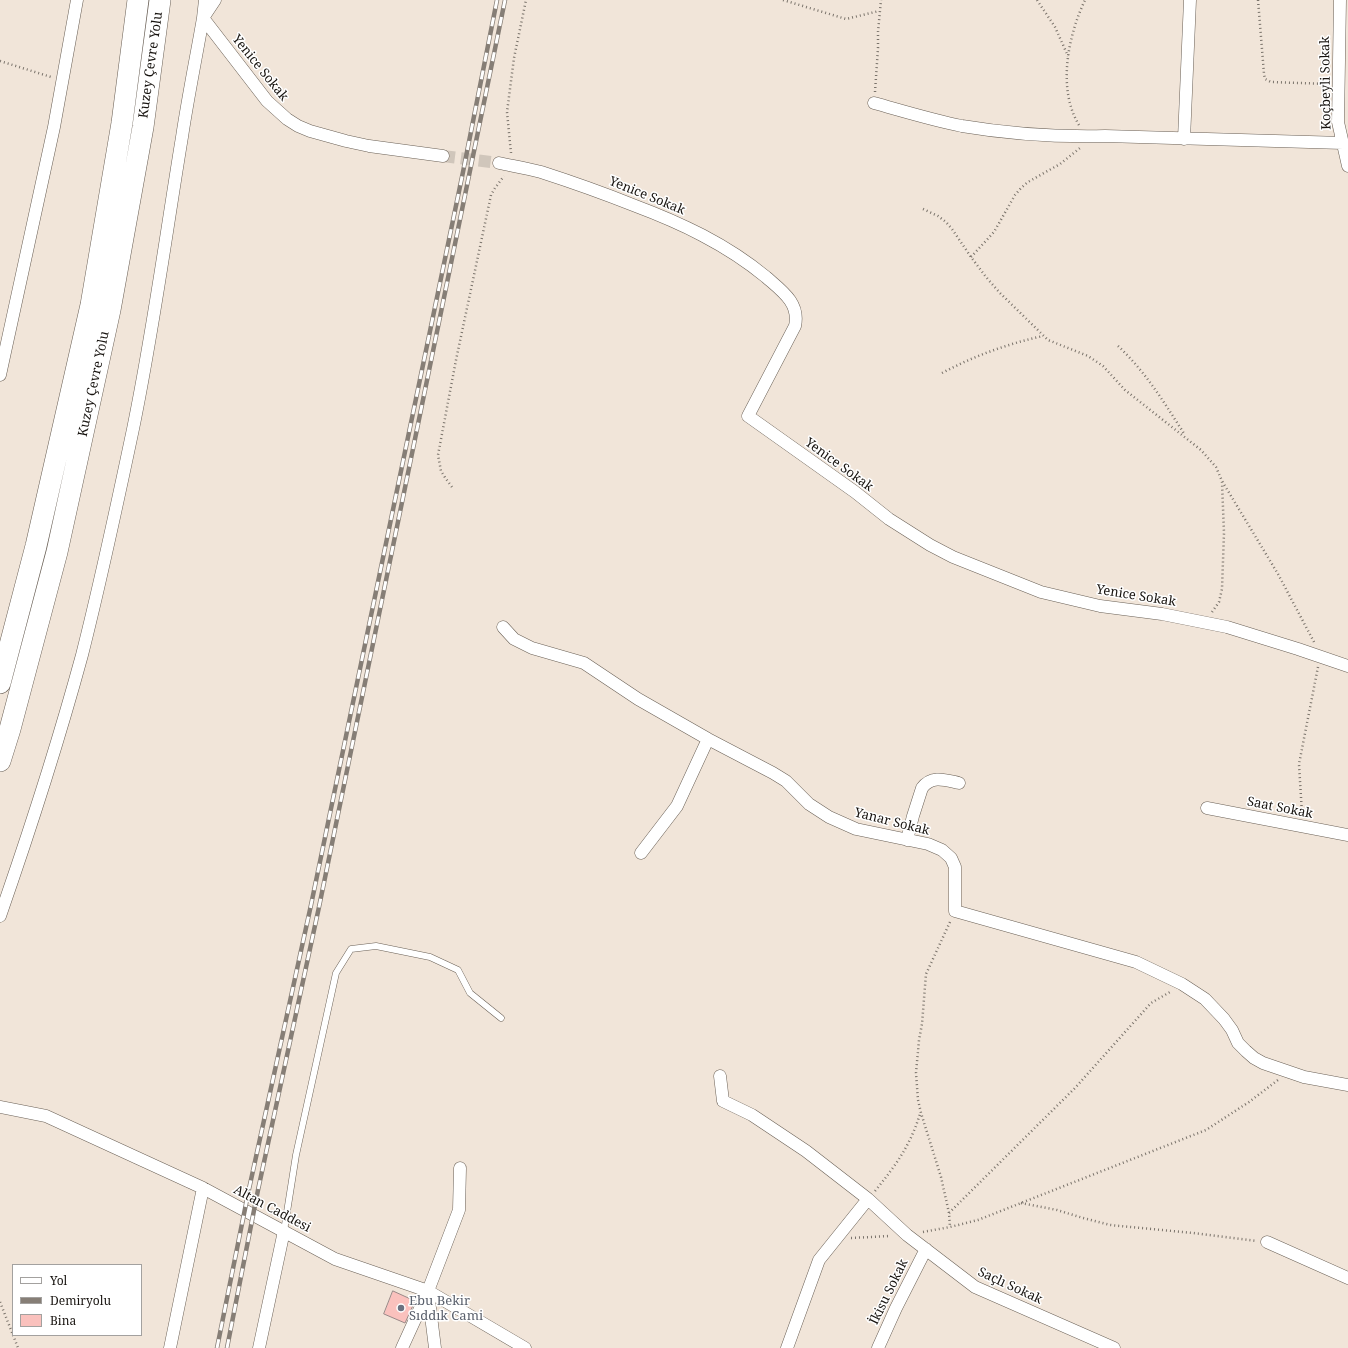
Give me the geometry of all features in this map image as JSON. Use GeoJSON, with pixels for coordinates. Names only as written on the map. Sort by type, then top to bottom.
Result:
{"type":"FeatureCollection","features":[{"type":"Feature","properties":{"kind":"highway","name":"Kuzey Çevre Yolu"},"geometry":{"type":"LineString","coordinates":[[0,683],[36,546],[91,304],[122,123],[138,0]]}},
{"type":"Feature","properties":{"kind":"highway","name":"Kuzey Çevre Yolu"},"geometry":{"type":"LineString","coordinates":[[0,761],[10,730],[57,552],[110,310],[143,128],[160,0]]}},
{"type":"Feature","properties":{"kind":"street"},"geometry":{"type":"LineString","coordinates":[[0,375],[38,203],[63,81],[77,0]]}},
{"type":"Feature","properties":{"kind":"street"},"geometry":{"type":"LineString","coordinates":[[0,916],[24,846],[65,715],[104,564],[132,433],[145,363],[205,0]]}},
{"type":"Feature","properties":{"kind":"street"},"geometry":{"type":"LineString","coordinates":[[203,18],[215,0]]}},
{"type":"Feature","properties":{"kind":"street"},"geometry":{"type":"LineString","coordinates":[[1184,139],[1190,0]]}},
{"type":"Feature","properties":{"kind":"street","name":"Koçbeyli Sokak"},"geometry":{"type":"LineString","coordinates":[[1340,0],[1338,122],[1348,166]]}},
{"type":"Feature","properties":{"kind":"street","name":"Yenice Sokak"},"geometry":{"type":"LineString","coordinates":[[203,18],[267,101],[276,111],[298,126],[310,131],[361,144],[443,156]]}},
{"type":"Feature","properties":{"kind":"street"},"geometry":{"type":"LineString","coordinates":[[874,103],[934,119],[989,130],[1047,136],[1343,143]]}},
{"type":"Feature","properties":{"kind":"street","name":"Yenice Sokak"},"geometry":{"type":"LineString","coordinates":[[499,163],[539,172],[605,194],[687,227],[727,248],[775,285],[793,304],[797,315],[796,320],[793,331],[748,416],[907,531],[953,557],[1041,592],[1100,606],[1162,614],[1200,621],[1244,632],[1348,666]]}},
{"type":"Feature","properties":{"kind":"street","name":"Yanar Sokak"},"geometry":{"type":"LineString","coordinates":[[503,628],[514,639],[532,648],[584,663],[638,699],[708,739],[773,773],[786,782],[814,808],[829,818],[856,829],[935,847],[951,858],[955,867],[955,911]]}},
{"type":"Feature","properties":{"kind":"street"},"geometry":{"type":"LineString","coordinates":[[641,853],[677,806],[708,739]]}},
{"type":"Feature","properties":{"kind":"street"},"geometry":{"type":"LineString","coordinates":[[907,840],[922,788],[929,782],[938,779],[959,783]]}},
{"type":"Feature","properties":{"kind":"street","name":"Saat Sokak"},"geometry":{"type":"LineString","coordinates":[[1207,808],[1348,835]]}},
{"type":"Feature","properties":{"kind":"street"},"geometry":{"type":"LineString","coordinates":[[955,911],[1136,962],[1194,991],[1214,1008],[1232,1030],[1238,1043],[1263,1064],[1288,1073],[1348,1085]]}},
{"type":"Feature","properties":{"kind":"street","name":"Saçlı Sokak"},"geometry":{"type":"LineString","coordinates":[[720,1076],[723,1101],[752,1115],[779,1132],[837,1174],[868,1199],[907,1235],[974,1287],[1114,1348]]}},
{"type":"Feature","properties":{"kind":"street","name":"Altan Caddesi"},"geometry":{"type":"LineString","coordinates":[[0,1107],[46,1116],[203,1188],[335,1258],[428,1291],[525,1348]]}},
{"type":"Feature","properties":{"kind":"street"},"geometry":{"type":"LineString","coordinates":[[402,1348],[428,1291],[459,1210],[460,1168]]}},
{"type":"Feature","properties":{"kind":"street"},"geometry":{"type":"LineString","coordinates":[[170,1348],[203,1188]]}},
{"type":"Feature","properties":{"kind":"street"},"geometry":{"type":"LineString","coordinates":[[787,1348],[819,1260],[868,1199]]}},
{"type":"Feature","properties":{"kind":"street"},"geometry":{"type":"LineString","coordinates":[[259,1348],[284,1231]]}},
{"type":"Feature","properties":{"kind":"street"},"geometry":{"type":"LineString","coordinates":[[1267,1242],[1348,1278]]}},
{"type":"Feature","properties":{"kind":"street","name":"İkisu Sokak"},"geometry":{"type":"LineString","coordinates":[[878,1348],[896,1308],[926,1249]]}},
{"type":"Feature","properties":{"kind":"street"},"geometry":{"type":"LineString","coordinates":[[428,1291],[435,1348]]}},
{"type":"Feature","properties":{"kind":"lane"},"geometry":{"type":"LineString","coordinates":[[284,1231],[296,1155],[336,974],[351,949],[376,946],[430,957],[458,970],[470,993],[501,1018]]}},
{"type":"Feature","properties":{"kind":"path"},"geometry":{"type":"LineString","coordinates":[[452,487],[441,471],[438,455],[456,360],[491,195],[500,181],[513,166],[508,137],[507,112],[514,58],[526,0]]}},
{"type":"Feature","properties":{"kind":"path"},"geometry":{"type":"LineString","coordinates":[[783,0],[846,19],[880,11]]}},
{"type":"Feature","properties":{"kind":"path"},"geometry":{"type":"LineString","coordinates":[[874,103],[881,0]]}},
{"type":"Feature","properties":{"kind":"path"},"geometry":{"type":"LineString","coordinates":[[1037,0],[1055,27],[1068,57]]}},
{"type":"Feature","properties":{"kind":"path"},"geometry":{"type":"LineString","coordinates":[[971,257],[994,232],[1015,195],[1021,188],[1070,156],[1088,137],[1076,121],[1070,105],[1067,85],[1068,57],[1074,27],[1085,0]]}},
{"type":"Feature","properties":{"kind":"path"},"geometry":{"type":"LineString","coordinates":[[1258,0],[1265,79],[1271,82],[1339,84]]}},
{"type":"Feature","properties":{"kind":"path"},"geometry":{"type":"LineString","coordinates":[[0,61],[63,81]]}},
{"type":"Feature","properties":{"kind":"path"},"geometry":{"type":"LineString","coordinates":[[923,209],[938,216],[946,222],[971,257],[1000,293],[1048,340],[1095,360],[1110,373],[1125,390],[1188,439],[1216,466],[1222,481],[1278,574],[1313,639],[1320,656],[1299,764],[1303,827]]}},
{"type":"Feature","properties":{"kind":"path"},"geometry":{"type":"LineString","coordinates":[[942,373],[960,363],[999,348],[1044,336]]}},
{"type":"Feature","properties":{"kind":"path"},"geometry":{"type":"LineString","coordinates":[[1118,346],[1147,378],[1188,439]]}},
{"type":"Feature","properties":{"kind":"path"},"geometry":{"type":"LineString","coordinates":[[1200,621],[1206,618],[1215,608],[1219,602],[1222,590],[1224,533],[1222,481]]}},
{"type":"Feature","properties":{"kind":"path"},"geometry":{"type":"LineString","coordinates":[[950,1227],[949,1213],[941,1177],[921,1113],[916,1087],[916,1068],[918,1040],[922,1024],[926,974],[955,911]]}},
{"type":"Feature","properties":{"kind":"path"},"geometry":{"type":"LineString","coordinates":[[949,1213],[1075,1088],[1151,1004],[1182,984]]}},
{"type":"Feature","properties":{"kind":"path"},"geometry":{"type":"LineString","coordinates":[[837,1238],[907,1235],[978,1220],[1206,1130],[1249,1102],[1288,1073]]}},
{"type":"Feature","properties":{"kind":"path"},"geometry":{"type":"LineString","coordinates":[[868,1199],[898,1162],[912,1137],[921,1113]]}},
{"type":"Feature","properties":{"kind":"path"},"geometry":{"type":"LineString","coordinates":[[1021,1203],[1057,1210],[1110,1225],[1267,1242]]}},
{"type":"Feature","properties":{"kind":"path"},"geometry":{"type":"LineString","coordinates":[[0,1302],[12,1332]]}},
{"type":"Feature","properties":{"kind":"path"},"geometry":{"type":"LineString","coordinates":[[13,1336],[18,1348]]}},
{"type":"Feature","properties":{"kind":"building","name":"Ebu Bekir Sıddık Cami"},"geometry":{"type":"Polygon","coordinates":[[[393,1291],[415,1301],[405,1323],[384,1314],[393,1291]]]}},
{"type":"Feature","properties":{"kind":"tunnel"},"geometry":{"type":"LineString","coordinates":[[443,156],[499,163]]}},
{"type":"Feature","properties":{"kind":"railway"},"geometry":{"type":"LineString","coordinates":[[217,1348],[249,1189],[311,905],[463,172],[497,0]]}},
{"type":"Feature","properties":{"kind":"railway"},"geometry":{"type":"LineString","coordinates":[[227,1348],[258,1190],[319,907],[505,0]]}},
{"type":"Feature","properties":{"kind":"place","name":"Ebu Bekir Sıddık Cami"},"geometry":{"type":"Point","coordinates":[401,1308]}}]}
